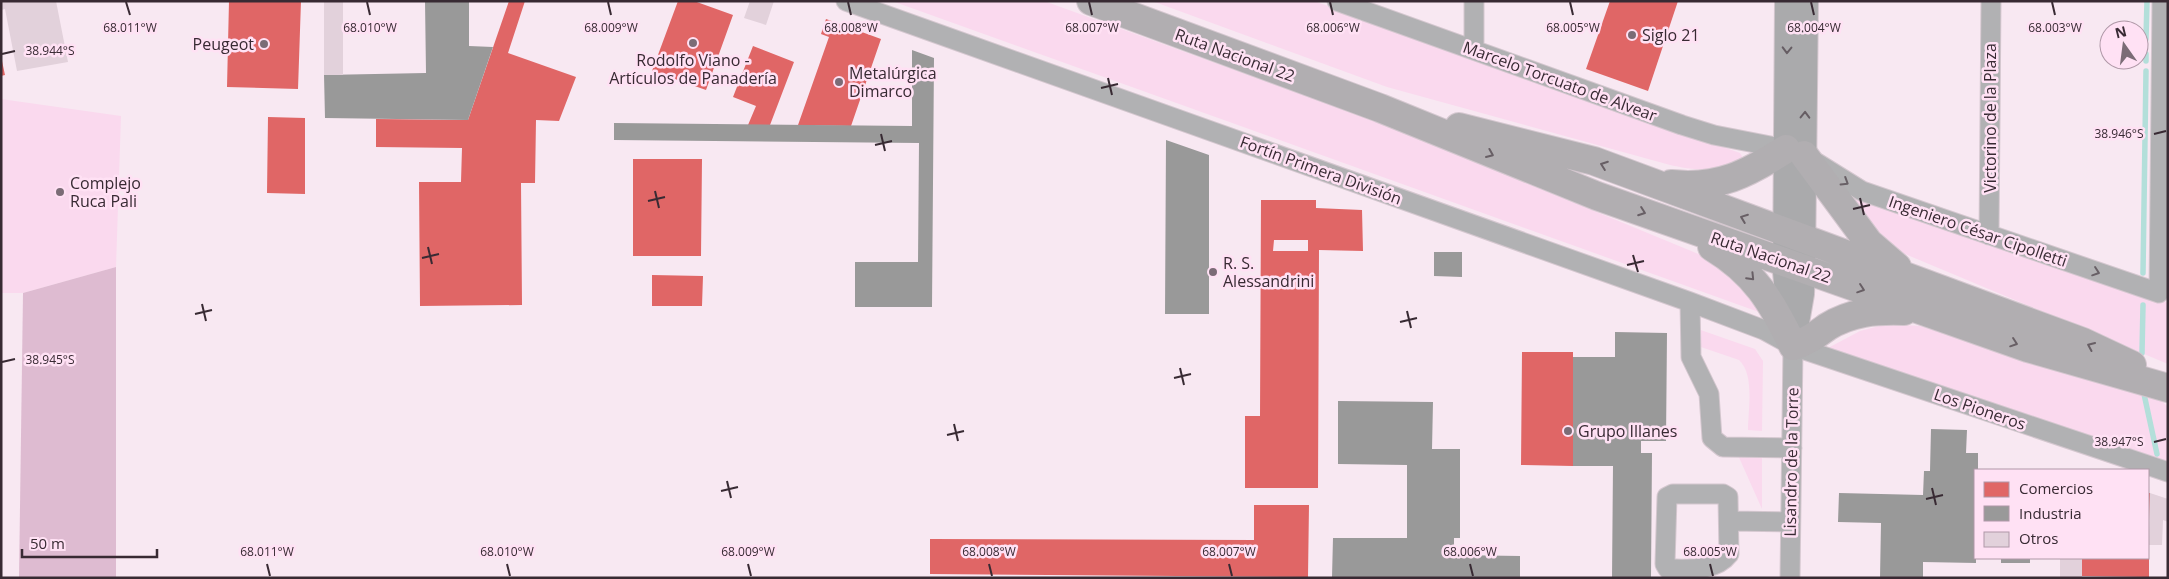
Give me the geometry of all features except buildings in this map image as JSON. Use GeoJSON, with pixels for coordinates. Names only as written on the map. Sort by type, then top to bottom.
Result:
{"type":"FeatureCollection","features":[{"type":"Feature","properties":{"kind":"highway","name":"Ruta Nacional 22"},"geometry":{"type":"LineString","coordinates":[[1091,1],[1380,108],[1553,180],[2028,348],[2166,387]]}},
{"type":"Feature","properties":{"kind":"highway","name":"Ruta Nacional 22"},"geometry":{"type":"LineString","coordinates":[[1380,108],[1571,154],[1650,182],[1794,237],[2083,342],[2166,387]]}},
{"type":"Feature","properties":{"kind":"highway"},"geometry":{"type":"LineString","coordinates":[[1650,182],[1682,185],[1722,182],[1795,152],[1869,243],[1886,258],[1921,283]]}},
{"type":"Feature","properties":{"kind":"highway"},"geometry":{"type":"LineString","coordinates":[[1668,221],[1715,248],[1753,278],[1766,295],[1793,346],[1803,343],[1828,327],[1860,313],[1875,310],[1923,311]]}},
{"type":"Feature","properties":{"kind":"main road"},"geometry":{"type":"LineString","coordinates":[[1787,1],[1795,152]]}},
{"type":"Feature","properties":{"kind":"main road"},"geometry":{"type":"LineString","coordinates":[[1793,346],[1785,291],[1794,266],[1795,152],[1806,1]]}},
{"type":"Feature","properties":{"kind":"street","name":"Fortín Primera División"},"geometry":{"type":"LineString","coordinates":[[846,1],[1690,302],[1764,330],[1793,346]]}},
{"type":"Feature","properties":{"kind":"street","name":"Marcelo Torcuato de Alvear"},"geometry":{"type":"LineString","coordinates":[[1337,1],[1693,128],[1795,152]]}},
{"type":"Feature","properties":{"kind":"street"},"geometry":{"type":"LineString","coordinates":[[1474,1],[1474,50]]}},
{"type":"Feature","properties":{"kind":"street","name":"Victorino de la Plaza"},"geometry":{"type":"LineString","coordinates":[[1988,235],[1990,1]]}},
{"type":"Feature","properties":{"kind":"street","name":"Ingeniero César Cipolletti"},"geometry":{"type":"LineString","coordinates":[[1795,152],[1862,191],[2159,293],[2162,1]]}},
{"type":"Feature","properties":{"kind":"street"},"geometry":{"type":"LineString","coordinates":[[1690,302],[1691,357],[1709,394],[1710,433],[1714,442],[1723,447],[1792,448]]}},
{"type":"Feature","properties":{"kind":"street","name":"Lisandro de la Torre"},"geometry":{"type":"LineString","coordinates":[[1790,578],[1793,346]]}},
{"type":"Feature","properties":{"kind":"street","name":"Los Pioneros"},"geometry":{"type":"LineString","coordinates":[[1793,346],[2168,472]]}},
{"type":"Feature","properties":{"kind":"street"},"geometry":{"type":"LineString","coordinates":[[1669,495],[1726,495],[1728,496],[1730,521],[1730,549],[1726,558],[1719,563],[1694,569],[1666,567],[1666,499],[1669,495]]}},
{"type":"Feature","properties":{"kind":"street"},"geometry":{"type":"LineString","coordinates":[[1730,521],[1790,522]]}},
{"type":"Feature","properties":{"kind":"shaded area"},"geometry":{"type":"Polygon","coordinates":[[[892,1],[1044,1],[1376,121],[1713,260],[1770,316],[892,1]]]}},
{"type":"Feature","properties":{"kind":"shaded area"},"geometry":{"type":"Polygon","coordinates":[[[1152,1],[1314,1],[1740,153],[1743,158],[1738,164],[1720,169],[1709,170],[1670,165],[1387,87],[1152,1]]]}},
{"type":"Feature","properties":{"kind":"shaded area","name":"Complejo Ruca Pali"},"geometry":{"type":"Polygon","coordinates":[[[1,99],[121,116],[116,267],[23,293],[1,293],[1,99]]]}},
{"type":"Feature","properties":{"kind":"shaded area"},"geometry":{"type":"Polygon","coordinates":[[[1854,195],[2168,303],[2168,364],[1893,249],[1847,198],[1854,195]]]}},
{"type":"Feature","properties":{"kind":"shaded area"},"geometry":{"type":"Polygon","coordinates":[[[116,267],[116,578],[19,578],[23,293],[116,267]]]}},
{"type":"Feature","properties":{"kind":"shaded area"},"geometry":{"type":"Polygon","coordinates":[[[1887,324],[1920,326],[2047,366],[2154,394],[2168,407],[2168,464],[1828,348],[1860,331],[1887,324]]]}},
{"type":"Feature","properties":{"kind":"shaded area"},"geometry":{"type":"Polygon","coordinates":[[[1695,328],[1755,349],[1763,361],[1762,431],[1748,430],[1750,393],[1744,366],[1739,360],[1695,345],[1695,328]]]}},
{"type":"Feature","properties":{"kind":"shaded area"},"geometry":{"type":"Polygon","coordinates":[[[1737,453],[1762,454],[1762,509],[1737,453]]]}},
{"type":"Feature","properties":{"kind":"waterway"},"geometry":{"type":"LineString","coordinates":[[2146,20],[2147,1]]}},
{"type":"Feature","properties":{"kind":"waterway"},"geometry":{"type":"LineString","coordinates":[[2143,273],[2146,71]]}},
{"type":"Feature","properties":{"kind":"waterway"},"geometry":{"type":"LineString","coordinates":[[2142,353],[2143,305]]}},
{"type":"Feature","properties":{"kind":"waterway"},"geometry":{"type":"LineString","coordinates":[[2144,394],[2157,454]]}},
{"type":"Feature","properties":{"kind":"place","name":"Siglo 21"},"geometry":{"type":"Point","coordinates":[1632,35]}},
{"type":"Feature","properties":{"kind":"place","name":"Rodolfo Viano - Artículos de Panadería"},"geometry":{"type":"Point","coordinates":[693,43]}},
{"type":"Feature","properties":{"kind":"place","name":"Peugeot"},"geometry":{"type":"Point","coordinates":[264,44]}},
{"type":"Feature","properties":{"kind":"place","name":"Metalúrgica Dimarco"},"geometry":{"type":"Point","coordinates":[839,82]}},
{"type":"Feature","properties":{"kind":"place","name":"Complejo Ruca Pali"},"geometry":{"type":"Point","coordinates":[60,192]}},
{"type":"Feature","properties":{"kind":"place","name":"R. S. Alessandrini"},"geometry":{"type":"Point","coordinates":[1213,272]}},
{"type":"Feature","properties":{"kind":"place","name":"Grupo Illanes"},"geometry":{"type":"Point","coordinates":[1568,431]}}]}
